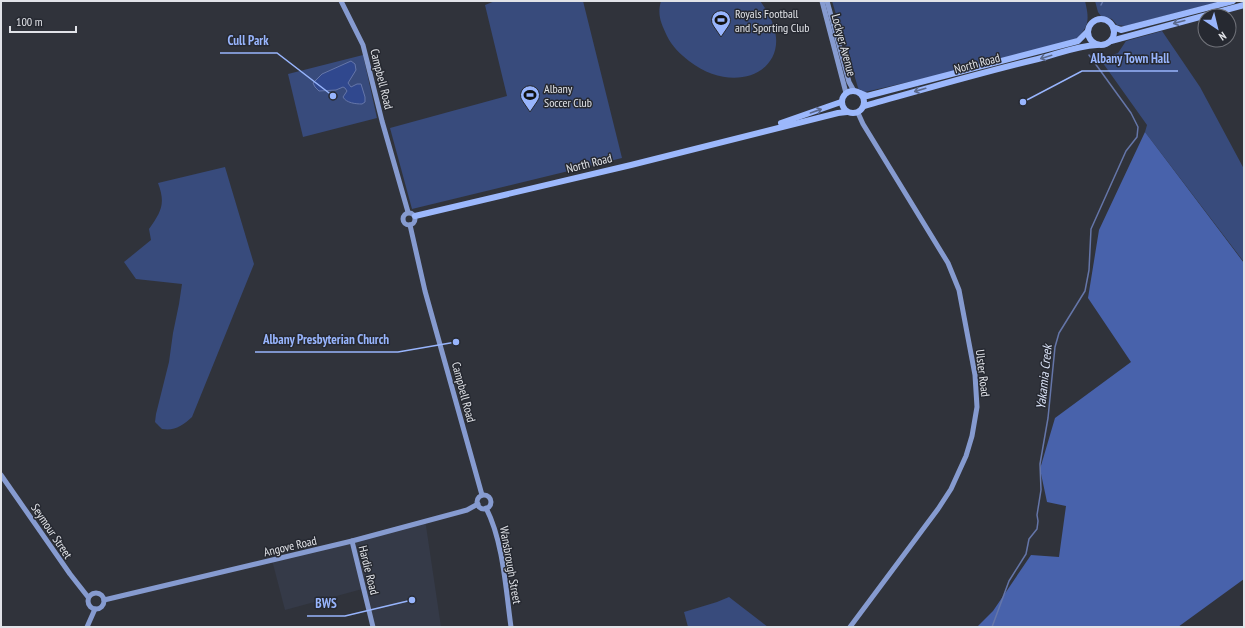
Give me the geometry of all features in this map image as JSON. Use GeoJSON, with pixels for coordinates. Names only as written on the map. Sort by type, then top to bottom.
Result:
{"type":"FeatureCollection","features":[{"type":"Feature","properties":{"kind":"main road","name":"Campbell Road"},"geometry":{"type":"LineString","coordinates":[[341,1],[363,46],[382,121],[408,212]]}},
{"type":"Feature","properties":{"kind":"main road","name":"Lockyer Avenue"},"geometry":{"type":"LineString","coordinates":[[822,1],[846,93]]}},
{"type":"Feature","properties":{"kind":"main road","name":"Lockyer Avenue"},"geometry":{"type":"LineString","coordinates":[[827,1],[849,82],[857,92]]}},
{"type":"Feature","properties":{"kind":"main road"},"geometry":{"type":"LineString","coordinates":[[1233,1],[1121,30],[1113,27],[1107,20],[1098,19],[1091,23],[1087,32],[1090,40],[1097,45],[1103,45],[1111,41],[1244,5]]}},
{"type":"Feature","properties":{"kind":"main road"},"geometry":{"type":"LineString","coordinates":[[1111,41],[1114,33],[1113,27]]}},
{"type":"Feature","properties":{"kind":"main road","name":"North Road"},"geometry":{"type":"LineString","coordinates":[[857,92],[867,96],[1078,41],[1087,32]]}},
{"type":"Feature","properties":{"kind":"main road","name":"North Road"},"geometry":{"type":"LineString","coordinates":[[864,106],[999,68],[1044,58],[1070,49],[1097,45]]}},
{"type":"Feature","properties":{"kind":"main road"},"geometry":{"type":"LineString","coordinates":[[857,92],[864,100],[864,106],[858,113],[852,114],[843,108],[842,99],[846,93],[857,92]]}},
{"type":"Feature","properties":{"kind":"main road","name":"North Road"},"geometry":{"type":"LineString","coordinates":[[767,130],[783,122],[842,102]]}},
{"type":"Feature","properties":{"kind":"main road","name":"North Road"},"geometry":{"type":"LineString","coordinates":[[415,216],[631,165],[767,130],[847,112]]}},
{"type":"Feature","properties":{"kind":"main road","name":"Ulster Road"},"geometry":{"type":"LineString","coordinates":[[850,627],[938,509],[951,489],[966,456],[972,436],[977,407],[975,375],[959,290],[948,263],[863,124],[858,113]]}},
{"type":"Feature","properties":{"kind":"main road"},"geometry":{"type":"LineString","coordinates":[[408,212],[415,216],[414,223],[410,225],[405,224],[403,220],[404,215],[408,212]]}},
{"type":"Feature","properties":{"kind":"main road","name":"Campbell Road"},"geometry":{"type":"LineString","coordinates":[[410,225],[425,291],[482,495]]}},
{"type":"Feature","properties":{"kind":"main road","name":"Seymour Street"},"geometry":{"type":"LineString","coordinates":[[1,475],[70,574],[88,597]]}},
{"type":"Feature","properties":{"kind":"main road"},"geometry":{"type":"LineString","coordinates":[[482,495],[487,496],[490,501],[486,508],[481,507],[478,504],[477,500],[482,495]]}},
{"type":"Feature","properties":{"kind":"main road","name":"Angove Road"},"geometry":{"type":"LineString","coordinates":[[104,600],[352,541],[467,510],[478,504]]}},
{"type":"Feature","properties":{"kind":"main road","name":"Wansbrough Street"},"geometry":{"type":"LineString","coordinates":[[486,508],[495,530],[511,627]]}},
{"type":"Feature","properties":{"kind":"main road","name":"Hardie Road"},"geometry":{"type":"LineString","coordinates":[[352,541],[373,627]]}},
{"type":"Feature","properties":{"kind":"main road"},"geometry":{"type":"LineString","coordinates":[[93,593],[99,593],[103,596],[103,605],[100,608],[95,609],[90,607],[88,597],[93,593]]}},
{"type":"Feature","properties":{"kind":"main road"},"geometry":{"type":"LineString","coordinates":[[87,627],[95,609]]}},
{"type":"Feature","properties":{"kind":"shaded area","name":"Albany Soccer Club"},"geometry":{"type":"Polygon","coordinates":[[[495,1],[583,1],[622,158],[412,209],[390,128],[507,96],[485,5],[495,1]]]}},
{"type":"Feature","properties":{"kind":"shaded area","name":"Royals Football and Sporting Club"},"geometry":{"type":"Polygon","coordinates":[[[661,1],[760,1],[773,23],[776,42],[772,58],[762,69],[747,76],[729,78],[709,73],[689,61],[679,53],[671,43],[660,19],[659,11],[661,1]]]}},
{"type":"Feature","properties":{"kind":"shaded area"},"geometry":{"type":"Polygon","coordinates":[[[832,1],[1085,1],[1088,17],[1084,30],[1076,39],[939,75],[865,92],[859,91],[832,1]]]}},
{"type":"Feature","properties":{"kind":"shaded area"},"geometry":{"type":"Polygon","coordinates":[[[1095,1],[1222,1],[1125,26],[1117,25],[1112,19],[1101,16],[1098,12],[1095,1]]]}},
{"type":"Feature","properties":{"kind":"shaded area"},"geometry":{"type":"Polygon","coordinates":[[[1162,31],[1200,87],[1244,169],[1244,262],[1145,132],[1147,125],[1100,59],[1118,53],[1126,41],[1162,31]]]}},
{"type":"Feature","properties":{"kind":"shaded area"},"geometry":{"type":"Polygon","coordinates":[[[363,55],[377,118],[303,137],[288,74],[363,55]]]}},
{"type":"Feature","properties":{"kind":"shaded area"},"geometry":{"type":"Polygon","coordinates":[[[351,61],[355,64],[356,70],[348,83],[351,87],[361,84],[365,102],[362,104],[357,104],[346,101],[343,97],[347,91],[343,87],[336,90],[319,91],[315,87],[313,83],[322,74],[351,61]]]}},
{"type":"Feature","properties":{"kind":"shaded area"},"geometry":{"type":"Polygon","coordinates":[[[1145,132],[1244,263],[1244,579],[1178,627],[977,627],[993,611],[1031,555],[1059,557],[1066,506],[1047,502],[1040,469],[1055,418],[1131,362],[1088,298],[1099,230],[1145,132]]]}},
{"type":"Feature","properties":{"kind":"shaded area"},"geometry":{"type":"Polygon","coordinates":[[[225,167],[254,264],[192,417],[178,427],[162,429],[155,422],[156,414],[169,362],[182,284],[136,279],[124,262],[151,240],[149,229],[157,218],[162,202],[158,183],[225,167]]]}},
{"type":"Feature","properties":{"kind":"shaded area"},"geometry":{"type":"Polygon","coordinates":[[[425,519],[441,627],[372,627],[366,588],[285,610],[272,560],[425,519]]]}},
{"type":"Feature","properties":{"kind":"shaded area"},"geometry":{"type":"Polygon","coordinates":[[[729,597],[768,627],[688,627],[684,612],[729,597]]]}},
{"type":"Feature","properties":{"kind":"waterway","name":"Yakamia Creek"},"geometry":{"type":"LineString","coordinates":[[1101,5],[1103,1]]}},
{"type":"Feature","properties":{"kind":"waterway","name":"Yakamia Creek"},"geometry":{"type":"LineString","coordinates":[[992,627],[1009,581],[1026,554],[1029,539],[1037,529],[1037,515],[1041,490],[1040,464],[1048,418],[1055,347],[1059,333],[1085,291],[1089,270],[1091,229],[1126,151],[1137,137],[1138,127],[1131,113],[1089,55]]}},
{"type":"Feature","properties":{"kind":"place","name":"Royals Football and Sporting Club"},"geometry":{"type":"Point","coordinates":[721,37]}},
{"type":"Feature","properties":{"kind":"place","name":"Cull Park"},"geometry":{"type":"Point","coordinates":[333,96]}},
{"type":"Feature","properties":{"kind":"place","name":"Albany Town Hall"},"geometry":{"type":"Point","coordinates":[1023,102]}},
{"type":"Feature","properties":{"kind":"place","name":"Albany Soccer Club"},"geometry":{"type":"Point","coordinates":[530,112]}},
{"type":"Feature","properties":{"kind":"place","name":"Albany Presbyterian Church"},"geometry":{"type":"Point","coordinates":[456,342]}},
{"type":"Feature","properties":{"kind":"place","name":"BWS"},"geometry":{"type":"Point","coordinates":[412,600]}}]}
